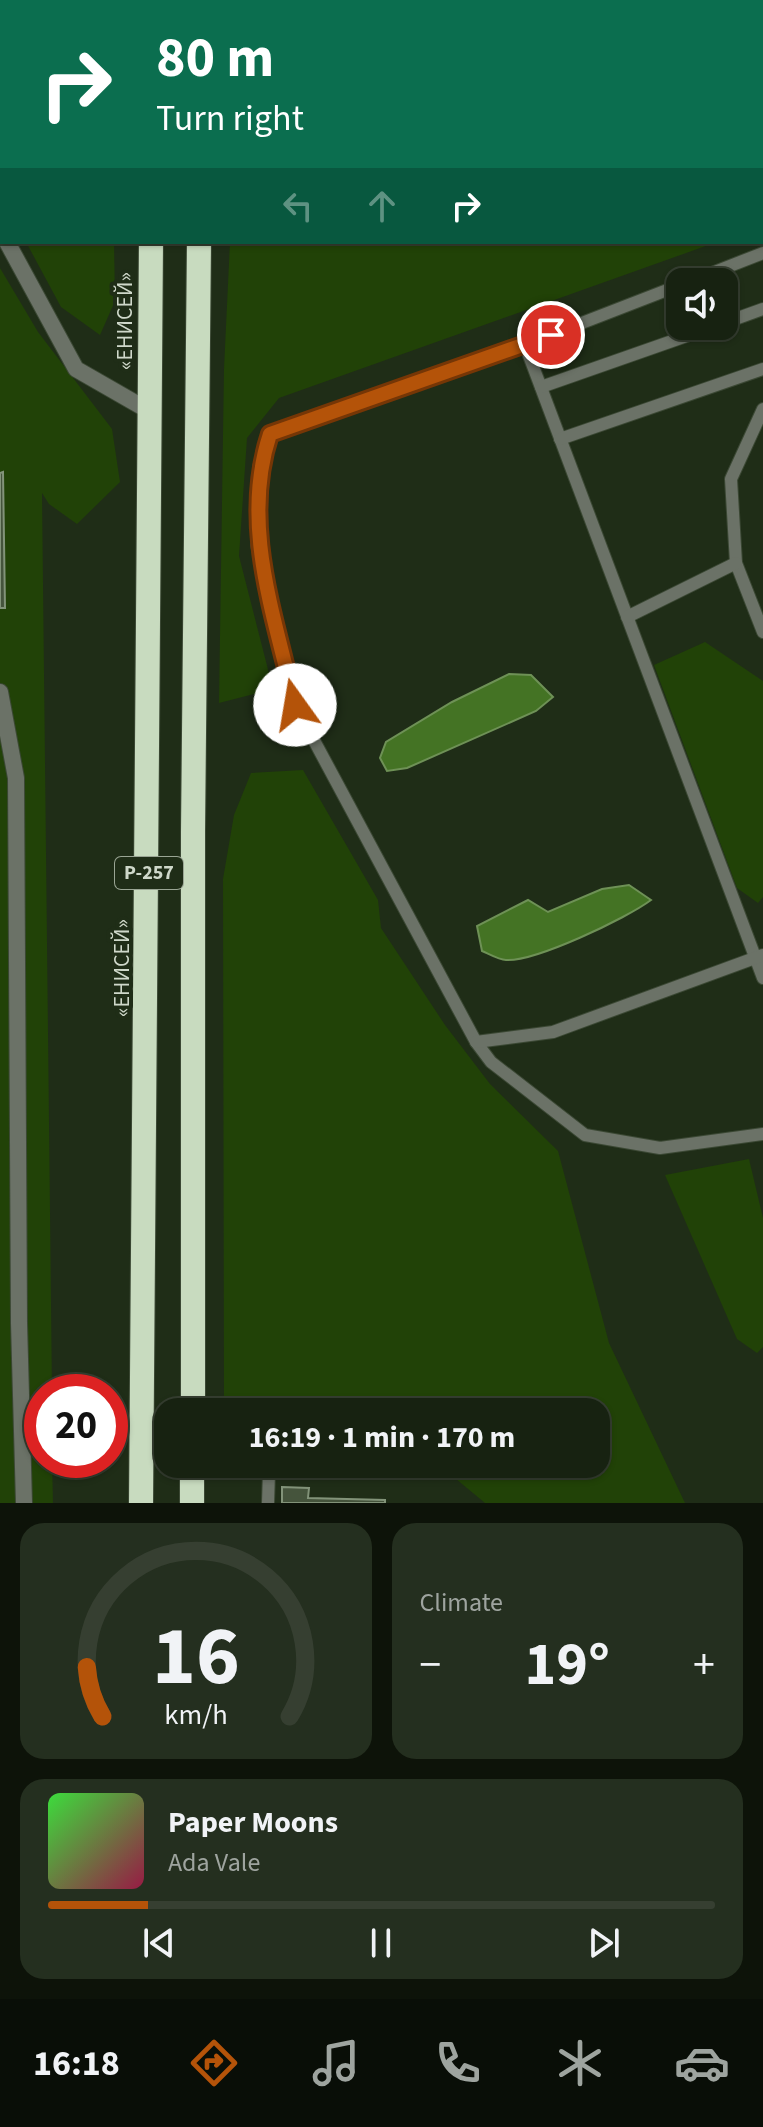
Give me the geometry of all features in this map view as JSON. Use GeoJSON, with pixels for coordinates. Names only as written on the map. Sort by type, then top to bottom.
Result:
{"type":"FeatureCollection","features":[{"type":"Feature","properties":{"kind":"highway","name":"«ЕНИСЕЙ»"},"geometry":{"type":"LineString","coordinates":[[141,1503],[151,244]]}},
{"type":"Feature","properties":{"kind":"highway","name":"Р-257"},"geometry":{"type":"LineString","coordinates":[[197,1398],[193,848],[199,244]]}},
{"type":"Feature","properties":{"kind":"highway"},"geometry":{"type":"LineString","coordinates":[[192,1478],[192,1503]]}},
{"type":"Feature","properties":{"kind":"street"},"geometry":{"type":"LineString","coordinates":[[8,244],[76,369],[151,412]]}},
{"type":"Feature","properties":{"kind":"street"},"geometry":{"type":"LineString","coordinates":[[0,692],[5,746],[16,778],[19,1291],[24,1503]]}},
{"type":"Feature","properties":{"kind":"lane"},"geometry":{"type":"LineString","coordinates":[[725,268],[763,253]]}},
{"type":"Feature","properties":{"kind":"lane"},"geometry":{"type":"LineString","coordinates":[[666,290],[525,345],[270,434],[259,467],[257,545],[295,705],[476,1042],[491,1062],[585,1135],[660,1148],[763,1134]]}},
{"type":"Feature","properties":{"kind":"lane"},"geometry":{"type":"LineString","coordinates":[[738,318],[763,309]]}},
{"type":"Feature","properties":{"kind":"lane"},"geometry":{"type":"LineString","coordinates":[[541,387],[675,340]]}},
{"type":"Feature","properties":{"kind":"lane"},"geometry":{"type":"LineString","coordinates":[[525,345],[627,617],[760,956],[763,978]]}},
{"type":"Feature","properties":{"kind":"lane"},"geometry":{"type":"LineString","coordinates":[[560,439],[763,369]]}},
{"type":"Feature","properties":{"kind":"lane"},"geometry":{"type":"LineString","coordinates":[[763,409],[731,479],[736,563],[763,632]]}},
{"type":"Feature","properties":{"kind":"lane"},"geometry":{"type":"LineString","coordinates":[[627,617],[736,563]]}},
{"type":"Feature","properties":{"kind":"lane"},"geometry":{"type":"LineString","coordinates":[[476,1042],[553,1032],[760,956]]}},
{"type":"Feature","properties":{"kind":"lane"},"geometry":{"type":"LineString","coordinates":[[268,1503],[269,1478]]}},
{"type":"Feature","properties":{"kind":"shaded area"},"geometry":{"type":"Polygon","coordinates":[[[27,244],[114,244],[115,301],[100,335],[61,307],[27,244]]]}},
{"type":"Feature","properties":{"kind":"shaded area"},"geometry":{"type":"Polygon","coordinates":[[[230,244],[711,244],[279,398],[247,438],[239,556],[273,689],[219,703],[224,369],[230,244]]]}},
{"type":"Feature","properties":{"kind":"shaded area"},"geometry":{"type":"Polygon","coordinates":[[[0,268],[38,332],[112,429],[120,482],[77,524],[49,504],[42,493],[52,1374],[24,1374],[24,1478],[52,1478],[53,1503],[0,1503],[0,268]]]}},
{"type":"Feature","properties":{"kind":"shaded area"},"geometry":{"type":"Polygon","coordinates":[[[705,642],[763,681],[763,897],[758,903],[737,888],[654,665],[705,642]]]}},
{"type":"Feature","properties":{"kind":"shaded area"},"geometry":{"type":"Polygon","coordinates":[[[509,674],[531,675],[553,697],[536,711],[407,768],[387,771],[380,758],[386,742],[452,702],[509,674]]]}},
{"type":"Feature","properties":{"kind":"shaded area"},"geometry":{"type":"Polygon","coordinates":[[[303,770],[378,900],[381,928],[445,1025],[490,1084],[558,1151],[609,1343],[685,1503],[485,1503],[455,1478],[610,1478],[610,1398],[224,1398],[223,879],[234,815],[251,773],[303,770]]]}},
{"type":"Feature","properties":{"kind":"shaded area"},"geometry":{"type":"Polygon","coordinates":[[[629,885],[651,900],[580,938],[520,959],[503,960],[482,951],[477,926],[528,900],[548,912],[602,889],[629,885]]]}},
{"type":"Feature","properties":{"kind":"shaded area"},"geometry":{"type":"Polygon","coordinates":[[[749,1159],[763,1218],[763,1347],[757,1353],[737,1339],[665,1175],[749,1159]]]}},
{"type":"Feature","properties":{"kind":"building"},"geometry":{"type":"Polygon","coordinates":[[[3,472],[5,608],[0,608],[0,473],[3,472]]]}},
{"type":"Feature","properties":{"kind":"building"},"geometry":{"type":"Polygon","coordinates":[[[282,1487],[309,1488],[308,1498],[385,1500],[385,1503],[282,1503],[282,1487]]]}},
{"type":"Feature","properties":{"kind":"route"},"geometry":{"type":"LineString","coordinates":[[295,705],[257,545],[259,467],[270,434],[551,335]]}}]}
